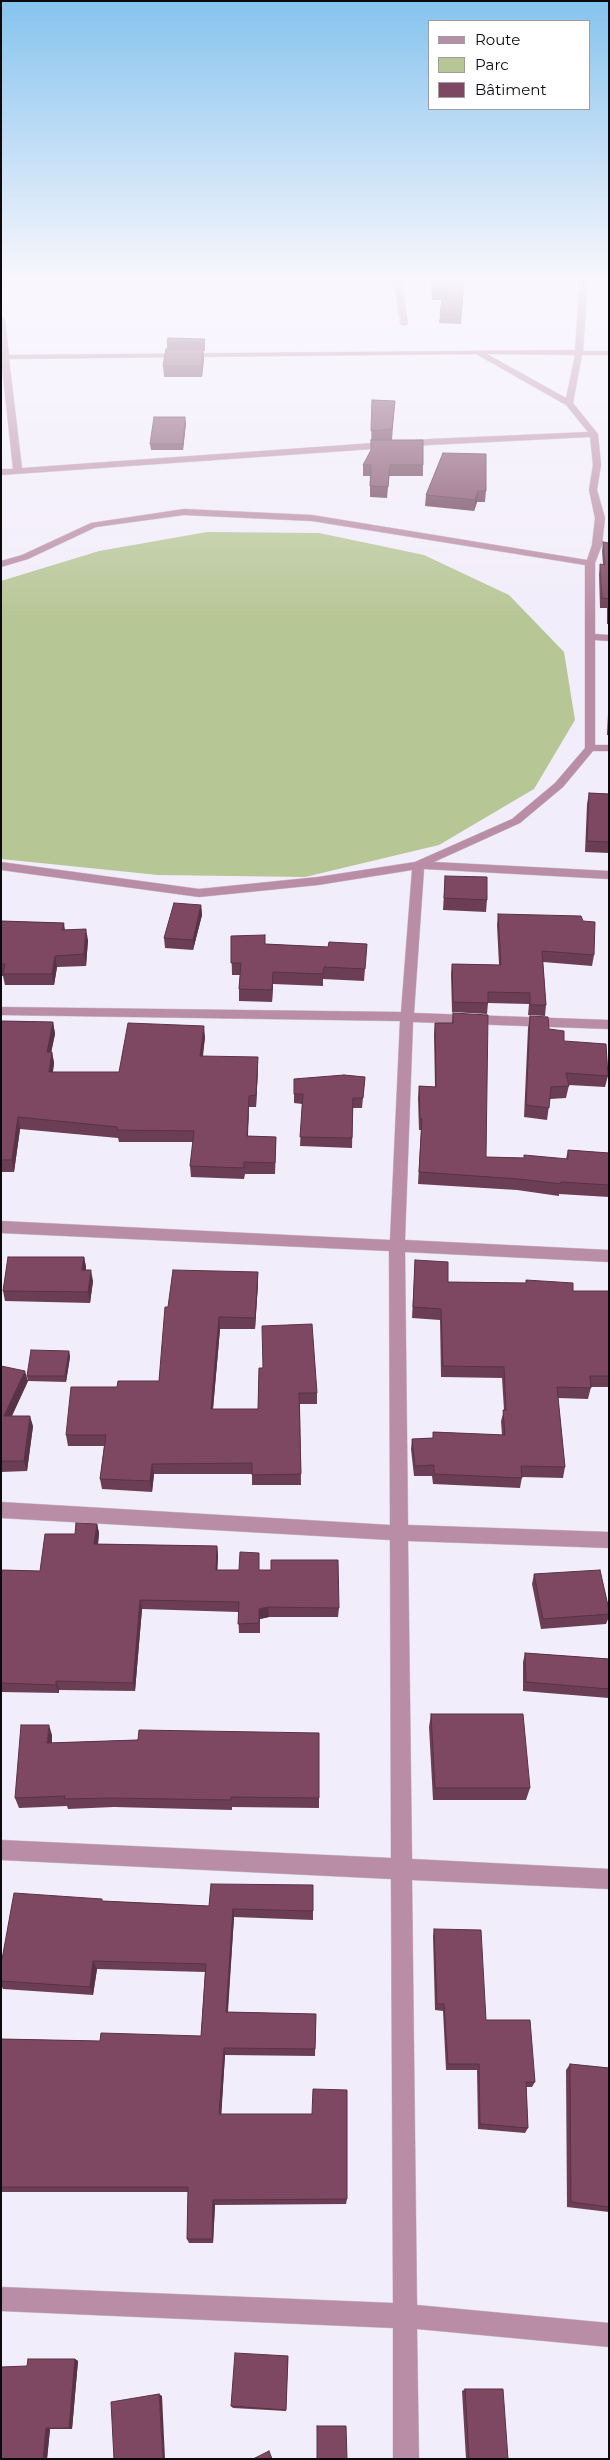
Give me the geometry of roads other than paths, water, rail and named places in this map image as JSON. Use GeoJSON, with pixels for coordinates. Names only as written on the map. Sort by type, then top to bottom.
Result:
{"type":"FeatureCollection","features":[{"type":"Feature","properties":{"kind":"street"},"geometry":{"type":"LineString","coordinates":[[10,391],[18,470]]}},
{"type":"Feature","properties":{"kind":"street"},"geometry":{"type":"LineString","coordinates":[[418,865],[516,821],[559,785],[590,748],[588,637],[590,563],[603,545],[600,518],[593,490],[597,465],[594,434],[569,403],[547,391]]}},
{"type":"Feature","properties":{"kind":"street"},"geometry":{"type":"LineString","coordinates":[[569,403],[571,391]]}},
{"type":"Feature","properties":{"kind":"street"},"geometry":{"type":"LineString","coordinates":[[1,472],[430,442],[594,434]]}},
{"type":"Feature","properties":{"kind":"street"},"geometry":{"type":"LineString","coordinates":[[1,564],[25,557],[94,525],[184,512],[312,518],[590,563]]}},
{"type":"Feature","properties":{"kind":"street"},"geometry":{"type":"LineString","coordinates":[[1,559],[25,557]]}},
{"type":"Feature","properties":{"kind":"street"},"geometry":{"type":"LineString","coordinates":[[588,637],[609,638]]}},
{"type":"Feature","properties":{"kind":"street"},"geometry":{"type":"LineString","coordinates":[[590,748],[609,748]]}},
{"type":"Feature","properties":{"kind":"street"},"geometry":{"type":"LineString","coordinates":[[406,2459],[397,1247],[407,1018],[418,865]]}},
{"type":"Feature","properties":{"kind":"street"},"geometry":{"type":"LineString","coordinates":[[1,866],[57,872],[199,893],[318,880],[418,865],[609,875]]}},
{"type":"Feature","properties":{"kind":"street"},"geometry":{"type":"LineString","coordinates":[[1,1011],[407,1018],[609,1025]]}},
{"type":"Feature","properties":{"kind":"street"},"geometry":{"type":"LineString","coordinates":[[1,1227],[609,1256]]}},
{"type":"Feature","properties":{"kind":"street"},"geometry":{"type":"LineString","coordinates":[[1,1510],[400,1533],[609,1540]]}},
{"type":"Feature","properties":{"kind":"street"},"geometry":{"type":"LineString","coordinates":[[1,1850],[609,1879]]}},
{"type":"Feature","properties":{"kind":"street"},"geometry":{"type":"LineString","coordinates":[[1,2299],[404,2316],[609,2335]]}}]}
